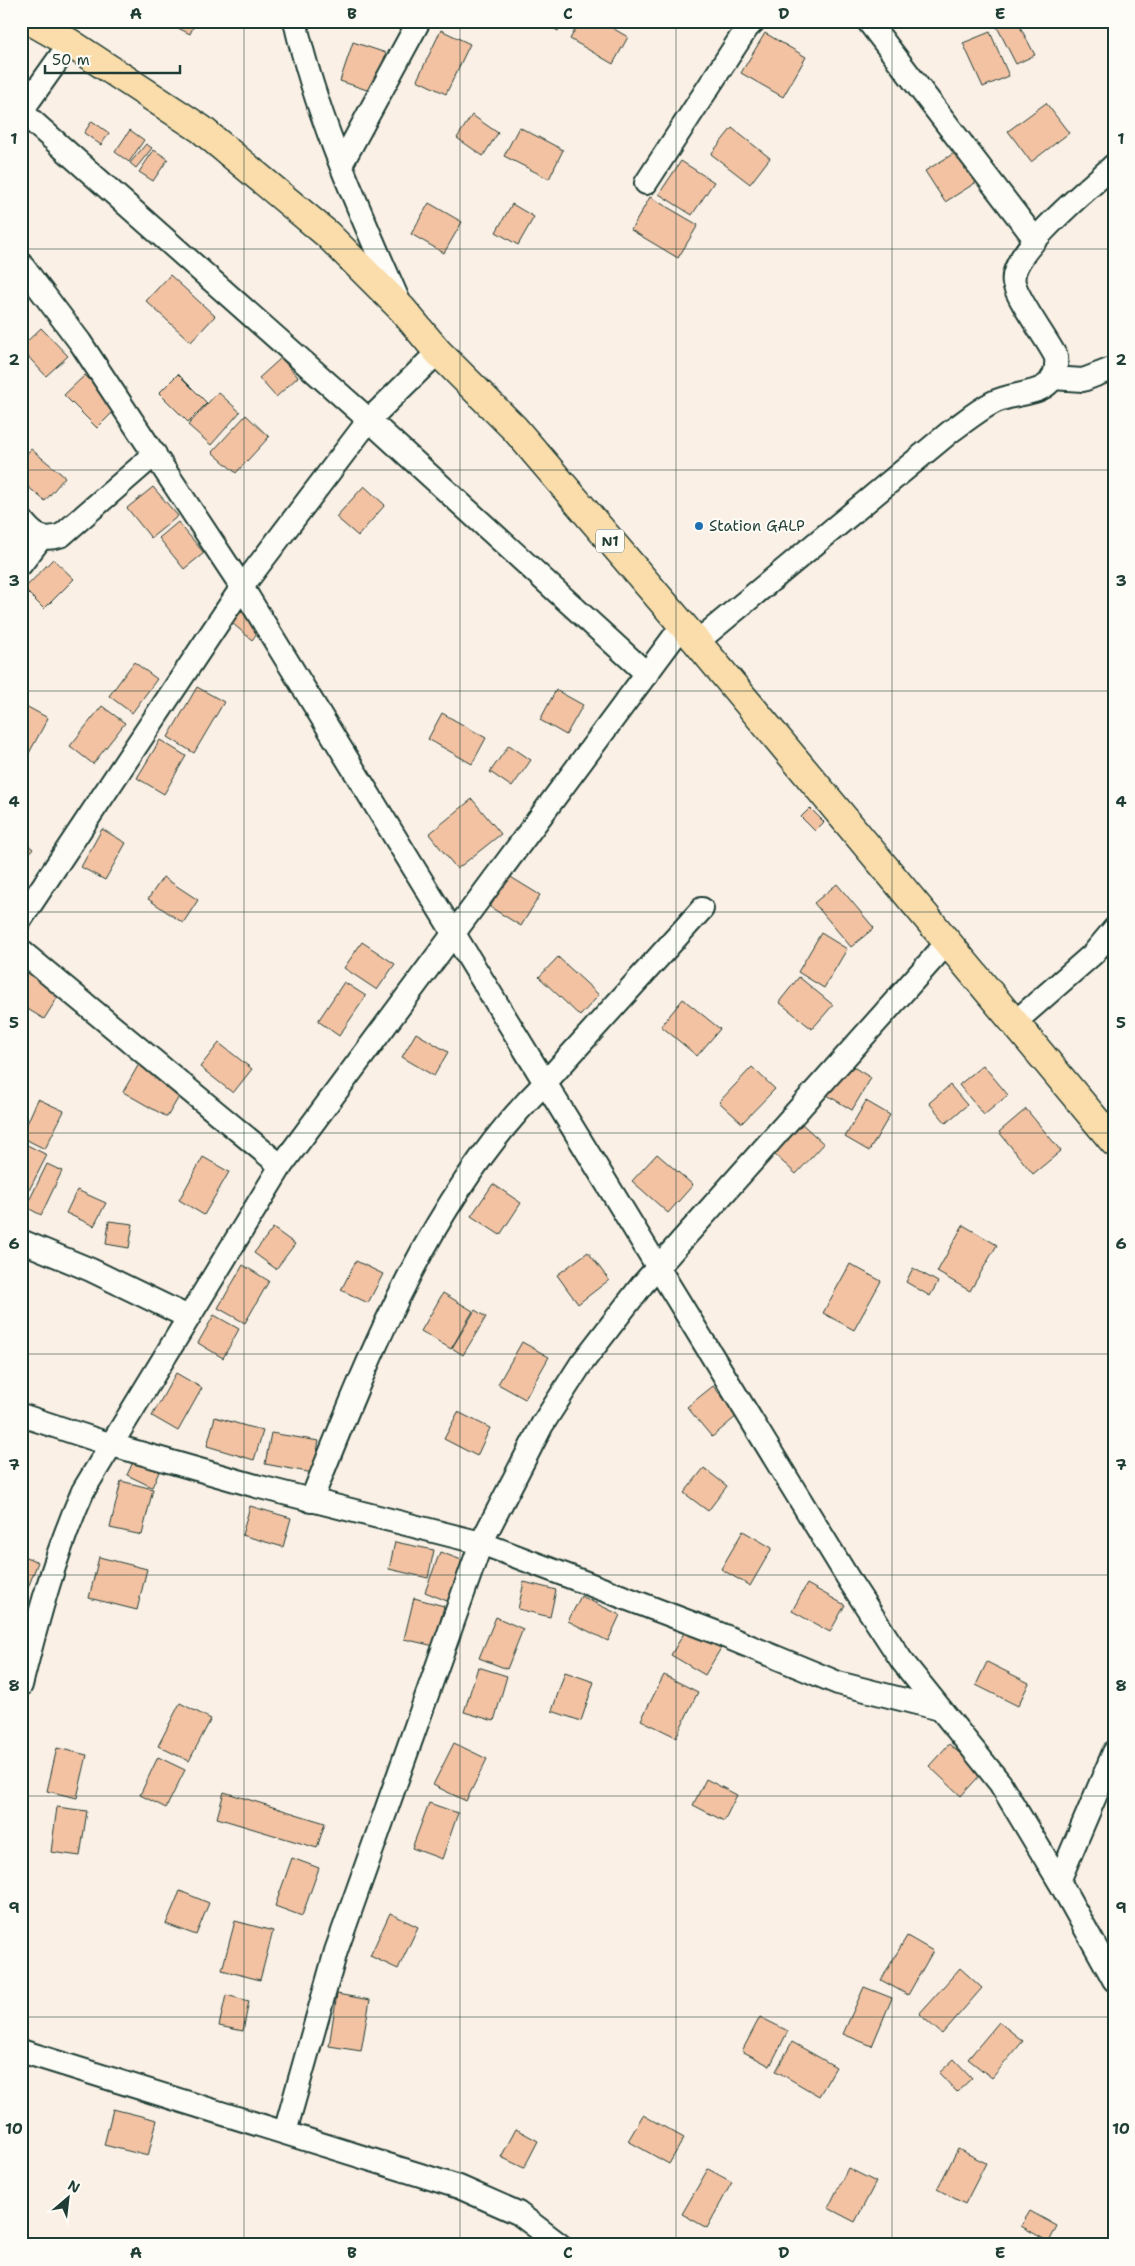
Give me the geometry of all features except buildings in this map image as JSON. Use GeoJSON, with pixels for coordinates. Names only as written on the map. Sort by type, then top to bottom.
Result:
{"type":"FeatureCollection","features":[{"type":"Feature","properties":{"kind":"main road","name":"N1"},"geometry":{"type":"LineString","coordinates":[[30,21],[70,43],[201,130],[327,234],[402,308],[438,352],[515,428],[1013,1024],[1114,1142]]}},
{"type":"Feature","properties":{"kind":"street"},"geometry":{"type":"LineString","coordinates":[[295,21],[305,62],[342,163],[402,308]]}},
{"type":"Feature","properties":{"kind":"street"},"geometry":{"type":"LineString","coordinates":[[342,163],[420,21]]}},
{"type":"Feature","properties":{"kind":"street"},"geometry":{"type":"LineString","coordinates":[[646,183],[747,28],[754,21]]}},
{"type":"Feature","properties":{"kind":"street"},"geometry":{"type":"LineString","coordinates":[[868,21],[879,32],[1035,238]]}},
{"type":"Feature","properties":{"kind":"street"},"geometry":{"type":"LineString","coordinates":[[70,43],[21,111],[369,420],[647,674]]}},
{"type":"Feature","properties":{"kind":"street"},"geometry":{"type":"LineString","coordinates":[[21,1685],[48,1582],[63,1536],[82,1491],[112,1445],[281,1166],[647,674],[689,634],[950,432],[993,402],[1044,388],[1057,368],[1056,357],[1014,284],[1014,274],[1018,264],[1035,238],[1114,165]]}},
{"type":"Feature","properties":{"kind":"street"},"geometry":{"type":"LineString","coordinates":[[21,264],[80,342],[242,587],[851,1584],[902,1661],[1000,1783],[1114,1980]]}},
{"type":"Feature","properties":{"kind":"street"},"geometry":{"type":"LineString","coordinates":[[21,919],[242,587],[369,420],[438,352]]}},
{"type":"Feature","properties":{"kind":"street"},"geometry":{"type":"LineString","coordinates":[[1052,378],[1083,380],[1114,368]]}},
{"type":"Feature","properties":{"kind":"street"},"geometry":{"type":"LineString","coordinates":[[21,519],[31,532],[41,538],[52,539],[69,531],[155,454]]}},
{"type":"Feature","properties":{"kind":"street"},"geometry":{"type":"LineString","coordinates":[[21,564],[41,538]]}},
{"type":"Feature","properties":{"kind":"street"},"geometry":{"type":"LineString","coordinates":[[310,1501],[364,1370],[448,1206],[488,1147],[518,1110],[545,1084],[702,909]]}},
{"type":"Feature","properties":{"kind":"street"},"geometry":{"type":"LineString","coordinates":[[1013,1024],[1093,954],[1114,929]]}},
{"type":"Feature","properties":{"kind":"street"},"geometry":{"type":"LineString","coordinates":[[285,2132],[336,1951],[481,1543],[542,1425],[581,1364],[658,1267],[946,944]]}},
{"type":"Feature","properties":{"kind":"street"},"geometry":{"type":"LineString","coordinates":[[21,951],[281,1166]]}},
{"type":"Feature","properties":{"kind":"street"},"geometry":{"type":"LineString","coordinates":[[21,1241],[91,1270],[188,1317]]}},
{"type":"Feature","properties":{"kind":"street"},"geometry":{"type":"LineString","coordinates":[[21,1415],[112,1445],[310,1501],[481,1543],[706,1628],[838,1682],[940,1709]]}},
{"type":"Feature","properties":{"kind":"street"},"geometry":{"type":"LineString","coordinates":[[1059,1882],[1114,1752]]}},
{"type":"Feature","properties":{"kind":"street"},"geometry":{"type":"LineString","coordinates":[[21,2051],[285,2132],[459,2188],[492,2200],[518,2214],[560,2245]]}},
{"type":"Feature","properties":{"kind":"place","name":"Station GALP"},"geometry":{"type":"Point","coordinates":[699,526]}}]}
